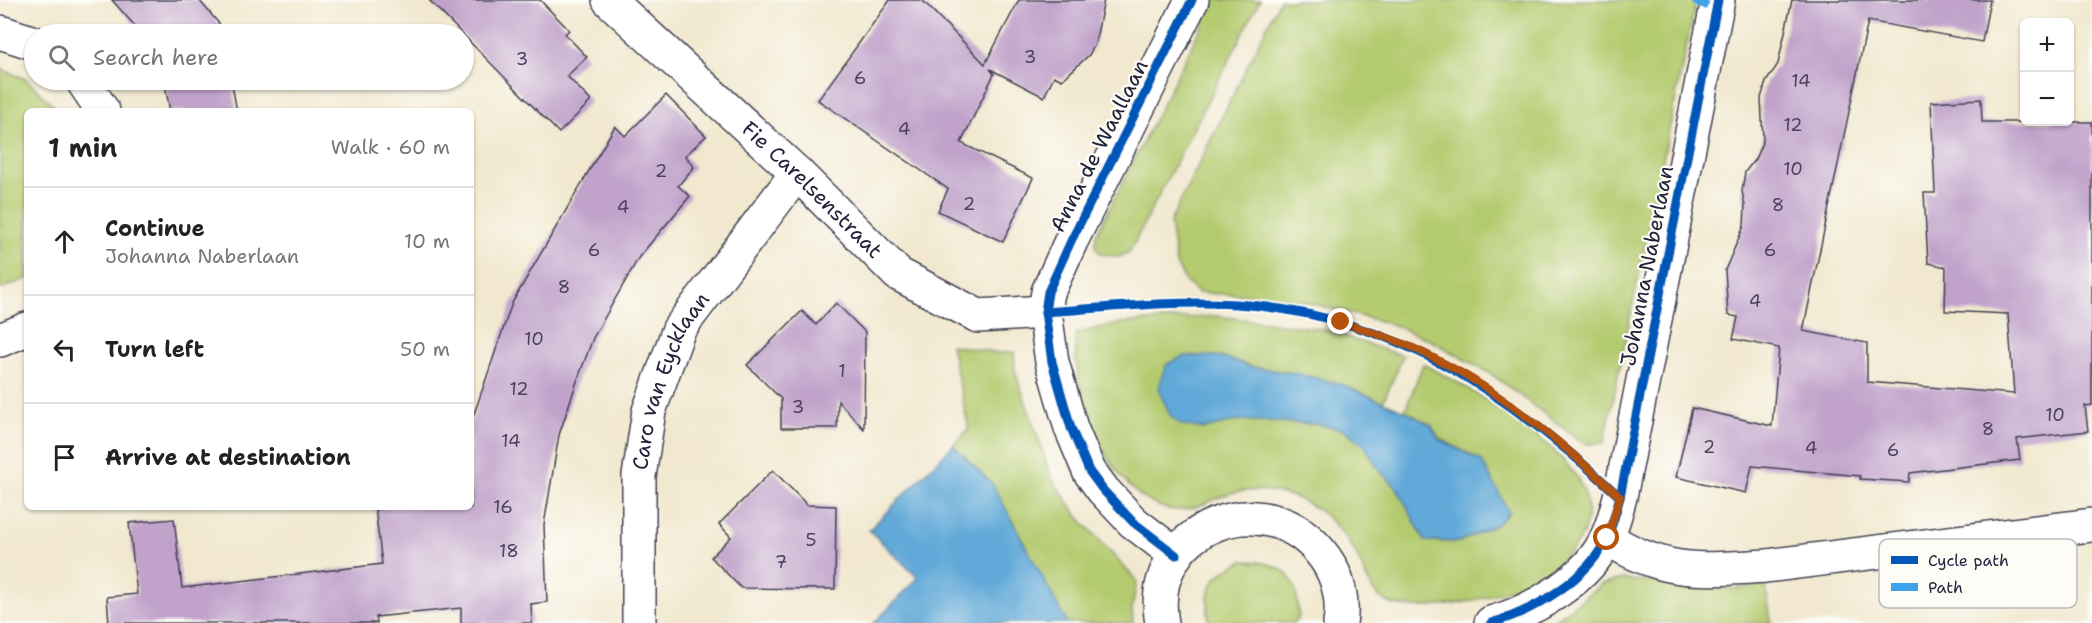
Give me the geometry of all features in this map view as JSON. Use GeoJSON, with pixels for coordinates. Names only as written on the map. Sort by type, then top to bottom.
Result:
{"type":"FeatureCollection","features":[{"type":"Feature","properties":{"kind":"street","name":"Fie Carelsenstraat"},"geometry":{"type":"LineString","coordinates":[[609,0],[797,174],[898,274],[978,316],[1045,312]]}},
{"type":"Feature","properties":{"kind":"street","name":"Anna de Waallaan"},"geometry":{"type":"LineString","coordinates":[[1045,312],[1048,292],[1071,241],[1192,0]]}},
{"type":"Feature","properties":{"kind":"street","name":"Johanna Naberlaan"},"geometry":{"type":"LineString","coordinates":[[1491,623],[1538,605],[1555,593],[1593,558],[1607,538],[1620,497],[1718,0]]}},
{"type":"Feature","properties":{"kind":"street"},"geometry":{"type":"LineString","coordinates":[[0,32],[24,40]]}},
{"type":"Feature","properties":{"kind":"street"},"geometry":{"type":"LineString","coordinates":[[89,90],[101,108]]}},
{"type":"Feature","properties":{"kind":"street","name":"Caro van Eycklaan"},"geometry":{"type":"LineString","coordinates":[[639,623],[639,476],[649,411],[679,329],[797,174]]}},
{"type":"Feature","properties":{"kind":"street"},"geometry":{"type":"LineString","coordinates":[[1045,312],[1052,362],[1071,428],[1089,471],[1103,490],[1133,522],[1176,555]]}},
{"type":"Feature","properties":{"kind":"street"},"geometry":{"type":"LineString","coordinates":[[0,340],[24,330]]}},
{"type":"Feature","properties":{"kind":"street"},"geometry":{"type":"LineString","coordinates":[[1162,623],[1160,609],[1163,581],[1176,555],[1198,532],[1227,519],[1258,517],[1288,524],[1314,542],[1332,568],[1341,597],[1344,622]]}},
{"type":"Feature","properties":{"kind":"street"},"geometry":{"type":"LineString","coordinates":[[1981,539],[2092,525]]}},
{"type":"Feature","properties":{"kind":"street"},"geometry":{"type":"LineString","coordinates":[[1607,538],[1631,553],[1660,564],[1686,569],[1766,566],[1879,552]]}},
{"type":"Feature","properties":{"kind":"green space"},"geometry":{"type":"Polygon","coordinates":[[[1215,0],[1260,0],[1130,251],[1120,257],[1101,254],[1095,246],[1096,235],[1215,0]]]}},
{"type":"Feature","properties":{"kind":"green space"},"geometry":{"type":"Polygon","coordinates":[[[1280,0],[1696,0],[1604,443],[1585,444],[1491,374],[1430,340],[1391,324],[1302,301],[1255,295],[1199,293],[1186,282],[1176,264],[1170,222],[1280,0]]]}},
{"type":"Feature","properties":{"kind":"green space"},"geometry":{"type":"Polygon","coordinates":[[[0,69],[24,78],[24,90],[37,90],[56,108],[24,108],[24,280],[0,289],[0,69]]]}},
{"type":"Feature","properties":{"kind":"green space"},"geometry":{"type":"Polygon","coordinates":[[[1217,316],[1322,329],[1403,356],[1383,402],[1340,384],[1299,374],[1247,366],[1215,356],[1166,404],[1171,417],[1204,429],[1240,420],[1316,424],[1345,430],[1365,446],[1379,470],[1397,488],[1425,541],[1459,542],[1469,537],[1482,461],[1439,438],[1431,425],[1405,411],[1423,364],[1465,387],[1515,419],[1560,457],[1576,476],[1585,495],[1586,523],[1574,548],[1551,569],[1521,585],[1487,597],[1453,604],[1421,607],[1396,605],[1379,597],[1369,583],[1354,550],[1336,526],[1321,512],[1294,497],[1268,491],[1240,491],[1182,510],[1157,505],[1135,491],[1116,470],[1100,444],[1088,415],[1080,385],[1076,357],[1076,333],[1122,323],[1217,316]]]}},
{"type":"Feature","properties":{"kind":"green space"},"geometry":{"type":"Polygon","coordinates":[[[951,345],[999,353],[1014,352],[1015,371],[1052,479],[1079,518],[1137,581],[1132,609],[1133,623],[1067,623],[993,485],[953,445],[969,429],[951,345]]]}},
{"type":"Feature","properties":{"kind":"green space"},"geometry":{"type":"Polygon","coordinates":[[[1243,561],[1271,565],[1289,577],[1296,591],[1299,617],[1294,623],[1209,623],[1208,601],[1212,584],[1223,572],[1243,561]]]}},
{"type":"Feature","properties":{"kind":"green space"},"geometry":{"type":"Polygon","coordinates":[[[1622,579],[1732,589],[1766,585],[1771,623],[1552,623],[1602,584],[1622,579]]]}},
{"type":"Feature","properties":{"kind":"water"},"geometry":{"type":"Polygon","coordinates":[[[1184,356],[1215,356],[1247,366],[1299,374],[1340,384],[1405,411],[1431,425],[1439,439],[1482,461],[1509,512],[1496,525],[1459,542],[1425,541],[1397,488],[1379,470],[1365,446],[1345,430],[1316,424],[1240,420],[1204,429],[1182,425],[1171,417],[1159,391],[1167,364],[1184,356]]]}},
{"type":"Feature","properties":{"kind":"water"},"geometry":{"type":"Polygon","coordinates":[[[953,445],[993,485],[1067,623],[874,623],[918,578],[869,530],[953,445]]]}},
{"type":"Feature","properties":{"kind":"building"},"geometry":{"type":"Polygon","coordinates":[[[112,0],[199,0],[219,24],[133,24],[112,0]]]}},
{"type":"Feature","properties":{"kind":"building"},"geometry":{"type":"Polygon","coordinates":[[[429,0],[540,0],[569,30],[565,34],[587,57],[567,76],[591,101],[559,133],[474,46],[474,24],[452,24],[429,0]]]}},
{"type":"Feature","properties":{"kind":"building"},"geometry":{"type":"Polygon","coordinates":[[[890,0],[922,0],[985,64],[1019,0],[1104,0],[1095,44],[1089,55],[1062,80],[1054,76],[1044,97],[990,69],[994,74],[961,143],[1033,178],[1003,242],[938,211],[948,189],[818,100],[890,0]]]}},
{"type":"Feature","properties":{"kind":"building"},"geometry":{"type":"Polygon","coordinates":[[[1792,0],[1990,0],[1982,42],[1868,21],[1803,331],[1867,343],[1867,382],[2014,394],[2008,314],[1945,311],[1946,267],[1928,263],[1924,193],[1935,193],[1931,102],[1981,99],[1982,122],[2020,122],[2020,126],[2074,126],[2074,122],[2092,122],[2092,405],[2085,406],[2088,431],[2017,439],[2020,460],[1910,473],[1909,482],[1860,479],[1860,476],[1752,466],[1746,493],[1676,477],[1692,408],[1772,426],[1779,348],[1733,339],[1738,317],[1728,315],[1725,270],[1744,226],[1745,206],[1742,191],[1745,172],[1755,159],[1763,140],[1761,98],[1766,82],[1778,64],[1792,0]]]}},
{"type":"Feature","properties":{"kind":"building"},"geometry":{"type":"Polygon","coordinates":[[[166,90],[233,90],[236,108],[169,108],[166,90]]]}},
{"type":"Feature","properties":{"kind":"building"},"geometry":{"type":"Polygon","coordinates":[[[666,95],[706,136],[685,156],[694,167],[678,186],[690,196],[639,257],[593,338],[576,384],[559,435],[544,525],[547,602],[531,604],[532,623],[461,623],[461,608],[376,617],[377,623],[109,623],[107,597],[137,594],[129,523],[174,519],[182,588],[382,564],[375,510],[474,510],[474,414],[512,303],[615,126],[625,136],[666,95]]]}},
{"type":"Feature","properties":{"kind":"building"},"geometry":{"type":"Polygon","coordinates":[[[836,303],[865,332],[864,429],[838,401],[837,428],[781,428],[781,399],[747,365],[802,311],[816,325],[836,303]]]}},
{"type":"Feature","properties":{"kind":"building"},"geometry":{"type":"Polygon","coordinates":[[[773,470],[807,505],[836,506],[835,589],[741,588],[711,557],[731,537],[719,524],[773,470]]]}},
{"type":"Feature","properties":{"kind":"marked path"},"geometry":{"type":"LineString","coordinates":[[1694,0],[1716,10]]}},
{"type":"Feature","properties":{"kind":"cycle path"},"geometry":{"type":"LineString","coordinates":[[1176,555],[1133,522],[1103,490],[1089,471],[1071,428],[1052,362],[1045,312],[1048,292],[1071,241],[1192,0]]}},
{"type":"Feature","properties":{"kind":"cycle path"},"geometry":{"type":"LineString","coordinates":[[1491,623],[1541,602],[1574,579],[1599,552],[1611,528],[1620,497],[1718,0]]}},
{"type":"Feature","properties":{"kind":"cycle path"},"geometry":{"type":"LineString","coordinates":[[1045,312],[1140,305],[1212,303],[1293,311],[1346,324],[1397,342],[1445,365],[1491,393],[1535,424],[1620,497]]}},
{"type":"Feature","properties":{"kind":"route"},"geometry":{"type":"LineString","coordinates":[[1341,322],[1384,336],[1422,352],[1460,372],[1498,396],[1561,443],[1620,497],[1607,538]]}}]}
